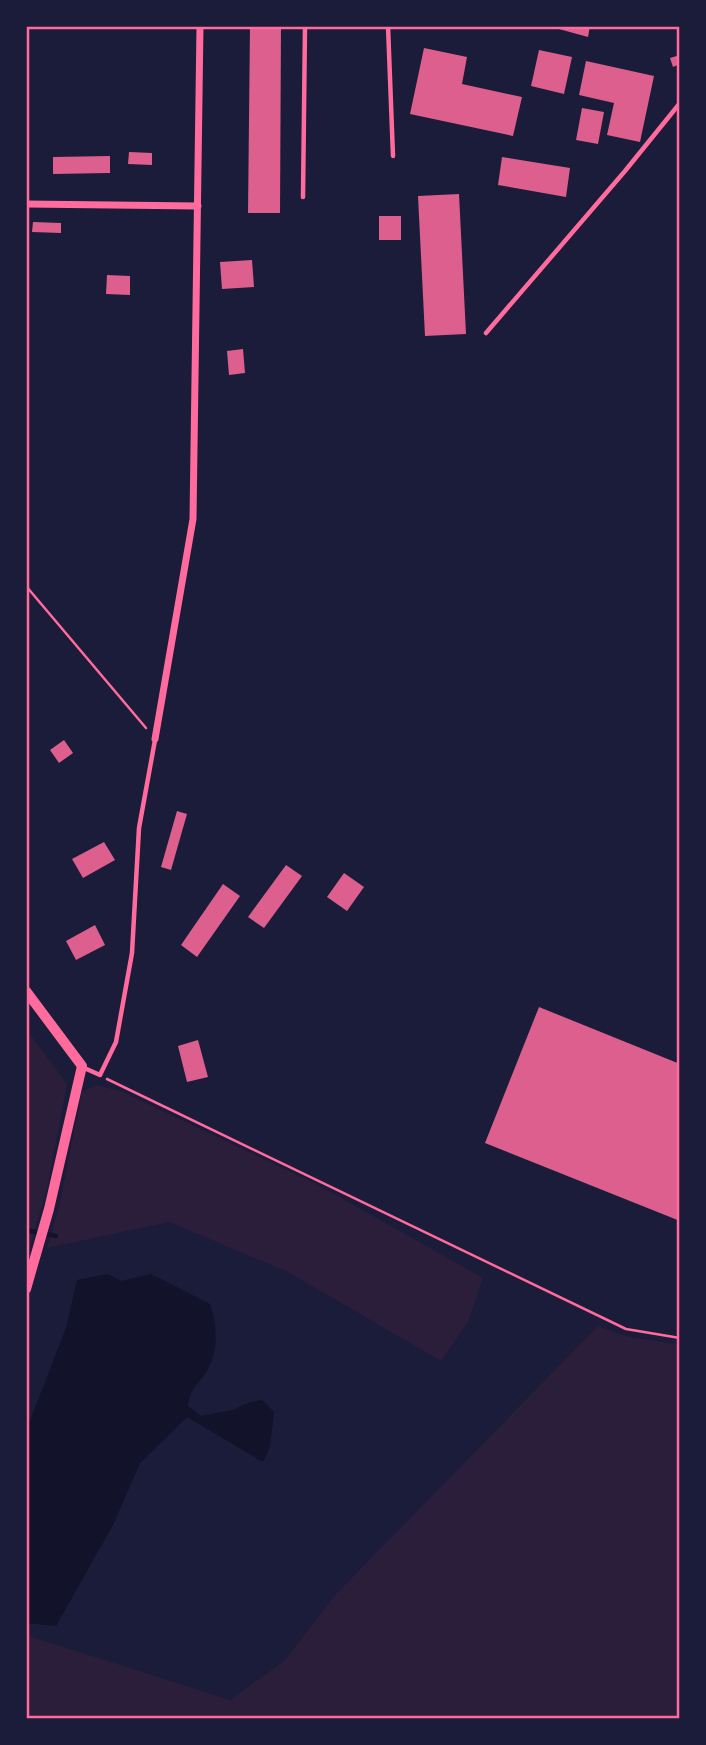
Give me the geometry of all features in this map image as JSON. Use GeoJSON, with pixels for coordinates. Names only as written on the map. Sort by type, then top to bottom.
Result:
{"type":"FeatureCollection","features":[{"type":"Feature","properties":{"kind":"street"},"geometry":{"type":"LineString","coordinates":[[155,739],[194,519],[200,26]]}},
{"type":"Feature","properties":{"kind":"street"},"geometry":{"type":"LineString","coordinates":[[26,204],[198,206]]}},
{"type":"Feature","properties":{"kind":"street"},"geometry":{"type":"LineString","coordinates":[[26,992],[82,1066],[49,1209],[26,1289]]}},
{"type":"Feature","properties":{"kind":"lane"},"geometry":{"type":"LineString","coordinates":[[303,197],[304,26]]}},
{"type":"Feature","properties":{"kind":"lane"},"geometry":{"type":"LineString","coordinates":[[388,26],[393,156]]}},
{"type":"Feature","properties":{"kind":"lane"},"geometry":{"type":"LineString","coordinates":[[486,333],[680,103]]}},
{"type":"Feature","properties":{"kind":"lane"},"geometry":{"type":"LineString","coordinates":[[82,1066],[100,1076],[116,1042],[132,953],[139,828],[155,739]]}},
{"type":"Feature","properties":{"kind":"path"},"geometry":{"type":"LineString","coordinates":[[26,586],[155,739]]}},
{"type":"Feature","properties":{"kind":"path"},"geometry":{"type":"LineString","coordinates":[[100,1076],[626,1329],[680,1338]]}},
{"type":"Feature","properties":{"kind":"shaded area"},"geometry":{"type":"Polygon","coordinates":[[[26,1029],[67,1084],[48,1185],[26,1261],[26,1029]]]}},
{"type":"Feature","properties":{"kind":"shaded area"},"geometry":{"type":"Polygon","coordinates":[[[96,1085],[121,1091],[320,1186],[483,1278],[468,1322],[441,1361],[288,1272],[169,1222],[47,1248],[59,1207],[82,1092],[96,1085]]]}},
{"type":"Feature","properties":{"kind":"shaded area"},"geometry":{"type":"Polygon","coordinates":[[[108,1274],[121,1281],[151,1274],[210,1304],[215,1328],[214,1353],[205,1375],[191,1393],[188,1406],[201,1416],[233,1410],[262,1400],[274,1412],[270,1447],[263,1462],[187,1417],[140,1463],[113,1525],[56,1626],[26,1623],[26,1431],[66,1328],[77,1280],[108,1274]]]}},
{"type":"Feature","properties":{"kind":"shaded area"},"geometry":{"type":"Polygon","coordinates":[[[598,1326],[626,1336],[680,1345],[680,1719],[26,1719],[26,1635],[230,1700],[284,1661],[336,1594],[598,1326]]]}},
{"type":"Feature","properties":{"kind":"building"},"geometry":{"type":"Polygon","coordinates":[[[250,26],[281,26],[280,213],[248,213],[250,26]]]}},
{"type":"Feature","properties":{"kind":"building"},"geometry":{"type":"Polygon","coordinates":[[[548,26],[590,26],[588,37],[548,26]]]}},
{"type":"Feature","properties":{"kind":"building"},"geometry":{"type":"Polygon","coordinates":[[[424,48],[467,57],[462,84],[522,97],[513,136],[410,114],[424,48]]]}},
{"type":"Feature","properties":{"kind":"building"},"geometry":{"type":"Polygon","coordinates":[[[539,50],[572,57],[564,94],[531,86],[539,50]]]}},
{"type":"Feature","properties":{"kind":"building"},"geometry":{"type":"Polygon","coordinates":[[[680,55],[680,64],[673,67],[670,58],[680,55]]]}},
{"type":"Feature","properties":{"kind":"building"},"geometry":{"type":"Polygon","coordinates":[[[586,61],[654,76],[640,142],[607,135],[614,103],[579,95],[586,61]]]}},
{"type":"Feature","properties":{"kind":"building"},"geometry":{"type":"Polygon","coordinates":[[[582,108],[604,112],[598,144],[576,140],[582,108]]]}},
{"type":"Feature","properties":{"kind":"building"},"geometry":{"type":"Polygon","coordinates":[[[129,152],[152,153],[152,165],[128,164],[129,152]]]}},
{"type":"Feature","properties":{"kind":"building"},"geometry":{"type":"Polygon","coordinates":[[[110,156],[110,173],[53,174],[53,157],[110,156]]]}},
{"type":"Feature","properties":{"kind":"building"},"geometry":{"type":"Polygon","coordinates":[[[502,157],[570,168],[566,197],[498,185],[502,157]]]}},
{"type":"Feature","properties":{"kind":"building"},"geometry":{"type":"Polygon","coordinates":[[[459,194],[466,334],[425,336],[418,196],[459,194]]]}},
{"type":"Feature","properties":{"kind":"building"},"geometry":{"type":"Polygon","coordinates":[[[379,216],[401,216],[401,240],[379,240],[379,216]]]}},
{"type":"Feature","properties":{"kind":"building"},"geometry":{"type":"Polygon","coordinates":[[[33,222],[61,223],[61,233],[32,232],[33,222]]]}},
{"type":"Feature","properties":{"kind":"building"},"geometry":{"type":"Polygon","coordinates":[[[252,260],[254,287],[222,289],[220,262],[252,260]]]}},
{"type":"Feature","properties":{"kind":"building"},"geometry":{"type":"Polygon","coordinates":[[[107,275],[130,276],[130,295],[106,294],[107,275]]]}},
{"type":"Feature","properties":{"kind":"building"},"geometry":{"type":"Polygon","coordinates":[[[243,349],[245,373],[229,375],[227,351],[243,349]]]}},
{"type":"Feature","properties":{"kind":"building"},"geometry":{"type":"Polygon","coordinates":[[[64,740],[73,753],[59,763],[50,750],[64,740]]]}},
{"type":"Feature","properties":{"kind":"building"},"geometry":{"type":"Polygon","coordinates":[[[177,811],[187,814],[171,870],[161,867],[177,811]]]}},
{"type":"Feature","properties":{"kind":"building"},"geometry":{"type":"Polygon","coordinates":[[[104,842],[115,860],[83,878],[72,859],[104,842]]]}},
{"type":"Feature","properties":{"kind":"building"},"geometry":{"type":"Polygon","coordinates":[[[286,865],[302,876],[264,928],[248,917],[286,865]]]}},
{"type":"Feature","properties":{"kind":"building"},"geometry":{"type":"Polygon","coordinates":[[[344,873],[364,887],[347,911],[327,897],[344,873]]]}},
{"type":"Feature","properties":{"kind":"building"},"geometry":{"type":"Polygon","coordinates":[[[223,884],[240,896],[197,957],[181,945],[223,884]]]}},
{"type":"Feature","properties":{"kind":"building"},"geometry":{"type":"Polygon","coordinates":[[[95,925],[105,945],[76,960],[66,941],[95,925]]]}},
{"type":"Feature","properties":{"kind":"building"},"geometry":{"type":"Polygon","coordinates":[[[539,1007],[680,1064],[680,1221],[485,1143],[539,1007]]]}},
{"type":"Feature","properties":{"kind":"building"},"geometry":{"type":"Polygon","coordinates":[[[198,1040],[208,1077],[187,1082],[178,1046],[198,1040]]]}},
{"type":"Feature","properties":{"kind":"waterway"},"geometry":{"type":"LineString","coordinates":[[26,1230],[56,1236]]}}]}
